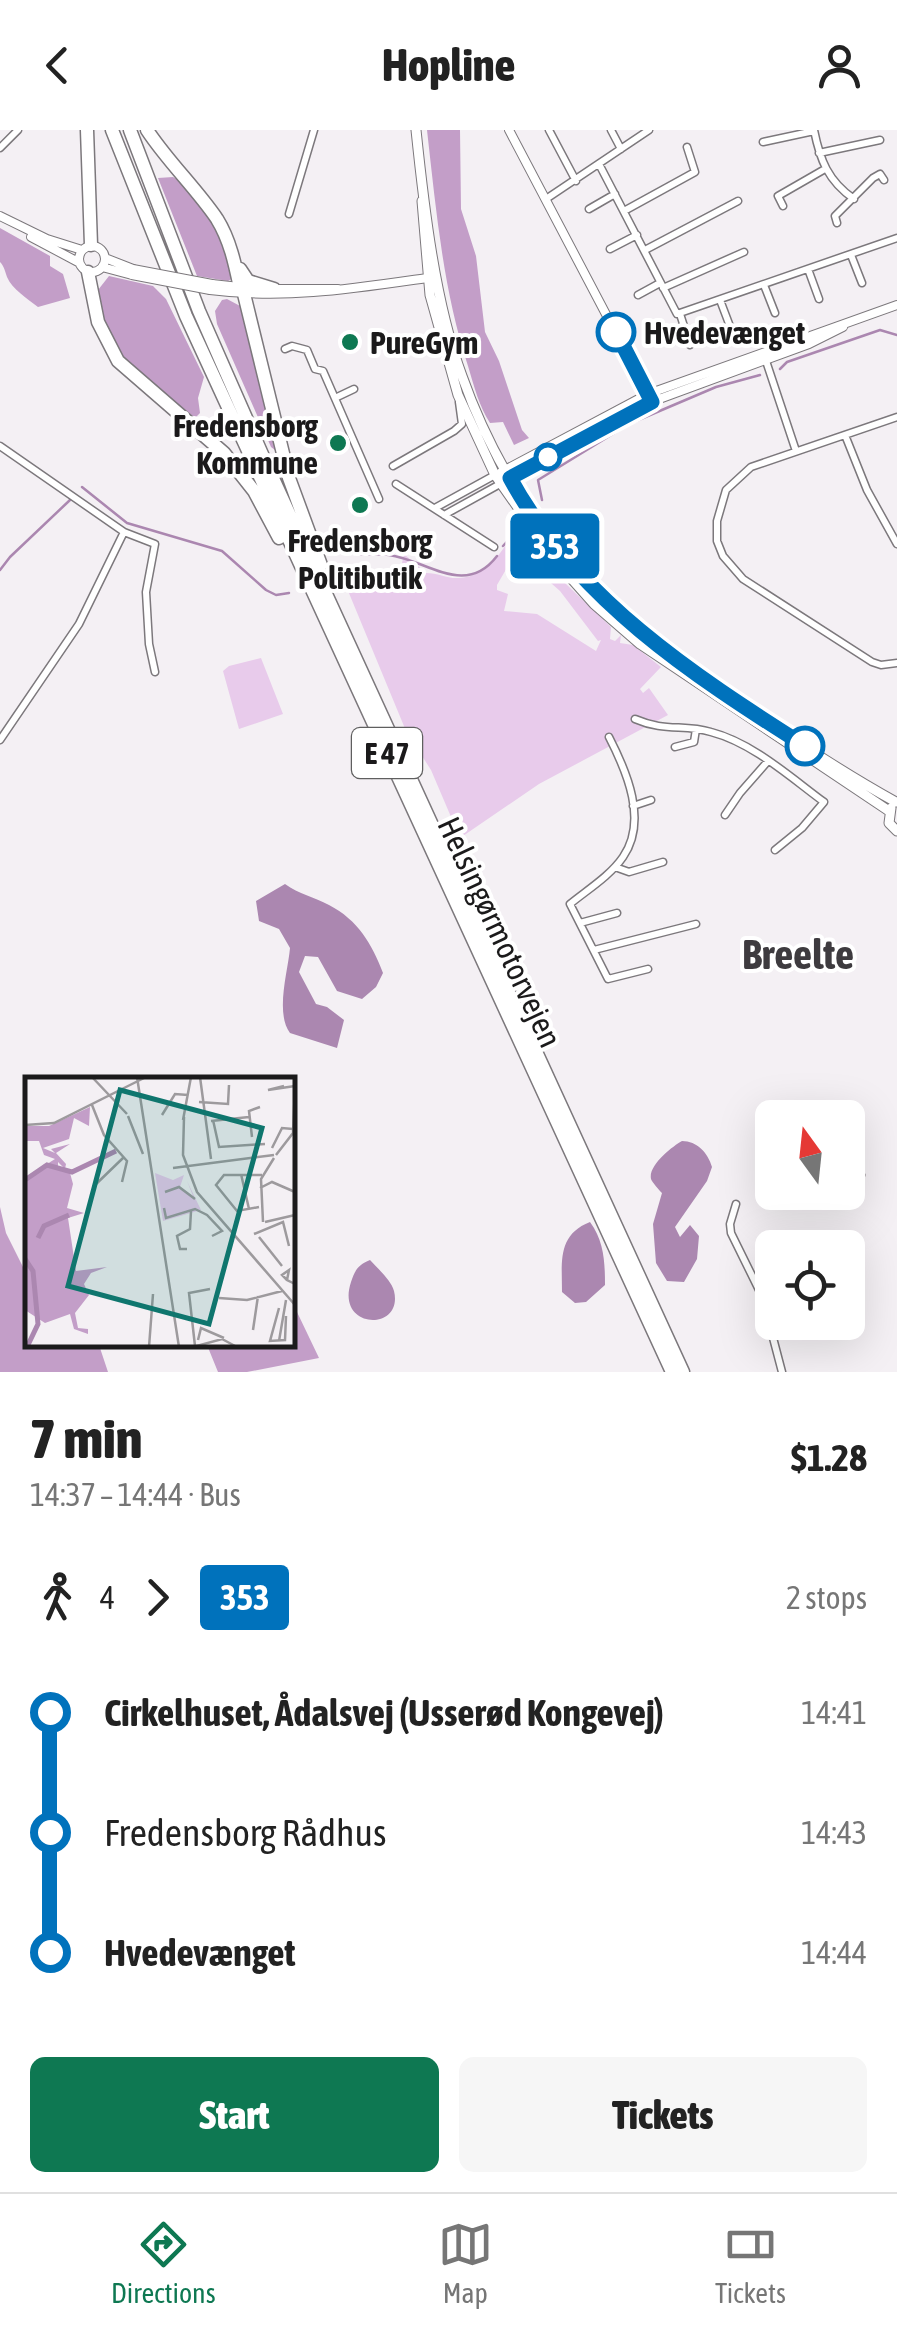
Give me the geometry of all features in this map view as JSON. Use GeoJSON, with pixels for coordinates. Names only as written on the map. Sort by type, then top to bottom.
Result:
{"type":"FeatureCollection","features":[{"type":"Feature","properties":{"kind":"highway"},"geometry":{"type":"LineString","coordinates":[[86,248],[87,130]]}},
{"type":"Feature","properties":{"kind":"highway","name":"Helsingørmotorvejen"},"geometry":{"type":"LineString","coordinates":[[112,130],[192,330],[672,1372]]}},
{"type":"Feature","properties":{"kind":"highway","name":"Helsingørmotorvejen"},"geometry":{"type":"LineString","coordinates":[[130,130],[214,346],[683,1372]]}},
{"type":"Feature","properties":{"kind":"highway"},"geometry":{"type":"LineString","coordinates":[[147,130],[217,219],[247,292],[248,312],[289,478],[350,648]]}},
{"type":"Feature","properties":{"kind":"highway"},"geometry":{"type":"LineString","coordinates":[[232,254],[248,281],[274,289]]}},
{"type":"Feature","properties":{"kind":"highway"},"geometry":{"type":"LineString","coordinates":[[94,265],[98,322],[109,348],[141,384],[190,420],[224,453],[254,491],[334,651],[356,684]]}},
{"type":"Feature","properties":{"kind":"main road"},"geometry":{"type":"LineString","coordinates":[[416,130],[439,334],[458,395],[502,477],[554,559],[640,644],[889,812]]}},
{"type":"Feature","properties":{"kind":"main road"},"geometry":{"type":"LineString","coordinates":[[432,277],[461,375],[502,477],[570,565],[643,635],[771,724],[896,802],[889,812],[897,832]]}},
{"type":"Feature","properties":{"kind":"street"},"geometry":{"type":"LineString","coordinates":[[0,148],[18,130]]}},
{"type":"Feature","properties":{"kind":"street"},"geometry":{"type":"LineString","coordinates":[[289,214],[314,130]]}},
{"type":"Feature","properties":{"kind":"street"},"geometry":{"type":"LineString","coordinates":[[509,130],[650,398]]}},
{"type":"Feature","properties":{"kind":"street"},"geometry":{"type":"LineString","coordinates":[[549,130],[576,181]]}},
{"type":"Feature","properties":{"kind":"street"},"geometry":{"type":"LineString","coordinates":[[610,130],[621,149]]}},
{"type":"Feature","properties":{"kind":"street"},"geometry":{"type":"LineString","coordinates":[[546,199],[649,130]]}},
{"type":"Feature","properties":{"kind":"street"},"geometry":{"type":"LineString","coordinates":[[763,142],[814,131],[825,169],[854,199]]}},
{"type":"Feature","properties":{"kind":"street"},"geometry":{"type":"LineString","coordinates":[[819,152],[880,140]]}},
{"type":"Feature","properties":{"kind":"street"},"geometry":{"type":"LineString","coordinates":[[624,211],[695,172],[687,147]]}},
{"type":"Feature","properties":{"kind":"street"},"geometry":{"type":"LineString","coordinates":[[599,164],[674,312],[680,314],[896,240]]}},
{"type":"Feature","properties":{"kind":"street"},"geometry":{"type":"LineString","coordinates":[[782,206],[778,196],[825,169]]}},
{"type":"Feature","properties":{"kind":"street"},"geometry":{"type":"LineString","coordinates":[[838,224],[835,216],[872,178],[880,174],[884,180]]}},
{"type":"Feature","properties":{"kind":"street"},"geometry":{"type":"LineString","coordinates":[[588,209],[615,194]]}},
{"type":"Feature","properties":{"kind":"street"},"geometry":{"type":"LineString","coordinates":[[644,250],[738,201]]}},
{"type":"Feature","properties":{"kind":"street"},"geometry":{"type":"LineString","coordinates":[[0,219],[48,240],[99,248],[94,265]]}},
{"type":"Feature","properties":{"kind":"street"},"geometry":{"type":"LineString","coordinates":[[0,219],[94,265],[247,292],[325,294],[343,289]]}},
{"type":"Feature","properties":{"kind":"street"},"geometry":{"type":"LineString","coordinates":[[610,249],[636,235]]}},
{"type":"Feature","properties":{"kind":"street"},"geometry":{"type":"LineString","coordinates":[[86,248],[94,265]]}},
{"type":"Feature","properties":{"kind":"street"},"geometry":{"type":"LineString","coordinates":[[638,295],[744,252]]}},
{"type":"Feature","properties":{"kind":"street"},"geometry":{"type":"LineString","coordinates":[[851,254],[862,283]]}},
{"type":"Feature","properties":{"kind":"street"},"geometry":{"type":"LineString","coordinates":[[808,270],[818,298]]}},
{"type":"Feature","properties":{"kind":"street"},"geometry":{"type":"LineString","coordinates":[[247,292],[343,289],[432,277]]}},
{"type":"Feature","properties":{"kind":"street"},"geometry":{"type":"LineString","coordinates":[[764,285],[775,314]]}},
{"type":"Feature","properties":{"kind":"street"},"geometry":{"type":"LineString","coordinates":[[720,300],[731,329]]}},
{"type":"Feature","properties":{"kind":"street"},"geometry":{"type":"LineString","coordinates":[[434,508],[502,477],[650,398],[764,356],[820,330],[897,305]]}},
{"type":"Feature","properties":{"kind":"street"},"geometry":{"type":"LineString","coordinates":[[680,314],[690,345]]}},
{"type":"Feature","properties":{"kind":"street"},"geometry":{"type":"LineString","coordinates":[[764,356],[809,344],[860,318]]}},
{"type":"Feature","properties":{"kind":"street"},"geometry":{"type":"LineString","coordinates":[[285,349],[292,346],[308,350],[315,368],[323,371],[379,499]]}},
{"type":"Feature","properties":{"kind":"street"},"geometry":{"type":"LineString","coordinates":[[764,356],[796,452]]}},
{"type":"Feature","properties":{"kind":"street"},"geometry":{"type":"LineString","coordinates":[[335,398],[354,389]]}},
{"type":"Feature","properties":{"kind":"street"},"geometry":{"type":"LineString","coordinates":[[392,466],[462,424],[458,395]]}},
{"type":"Feature","properties":{"kind":"street"},"geometry":{"type":"LineString","coordinates":[[897,417],[751,467],[726,490],[716,529],[724,556],[743,579],[872,662],[881,666],[897,663]]}},
{"type":"Feature","properties":{"kind":"street"},"geometry":{"type":"LineString","coordinates":[[845,435],[867,490],[897,544]]}},
{"type":"Feature","properties":{"kind":"street"},"geometry":{"type":"LineString","coordinates":[[0,446],[124,532],[154,544],[146,592],[155,672]]}},
{"type":"Feature","properties":{"kind":"street"},"geometry":{"type":"LineString","coordinates":[[444,514],[502,477]]}},
{"type":"Feature","properties":{"kind":"street"},"geometry":{"type":"LineString","coordinates":[[396,484],[494,547]]}},
{"type":"Feature","properties":{"kind":"street"},"geometry":{"type":"LineString","coordinates":[[0,740],[79,624],[124,532]]}},
{"type":"Feature","properties":{"kind":"street"},"geometry":{"type":"LineString","coordinates":[[634,719],[666,729],[696,729],[725,737],[768,761],[824,802],[775,850]]}},
{"type":"Feature","properties":{"kind":"street"},"geometry":{"type":"LineString","coordinates":[[675,747],[694,742],[696,729]]}},
{"type":"Feature","properties":{"kind":"street"},"geometry":{"type":"LineString","coordinates":[[610,737],[626,770],[633,806],[631,841],[615,868],[570,904],[608,978],[648,968]]}},
{"type":"Feature","properties":{"kind":"street"},"geometry":{"type":"LineString","coordinates":[[726,815],[768,761]]}},
{"type":"Feature","properties":{"kind":"street"},"geometry":{"type":"LineString","coordinates":[[633,806],[652,800]]}},
{"type":"Feature","properties":{"kind":"street"},"geometry":{"type":"LineString","coordinates":[[615,868],[630,872],[663,862]]}},
{"type":"Feature","properties":{"kind":"street"},"geometry":{"type":"LineString","coordinates":[[580,924],[616,912]]}},
{"type":"Feature","properties":{"kind":"street"},"geometry":{"type":"LineString","coordinates":[[594,950],[696,924]]}},
{"type":"Feature","properties":{"kind":"street"},"geometry":{"type":"LineString","coordinates":[[736,1204],[731,1233],[765,1304],[782,1372]]}},
{"type":"Feature","properties":{"kind":"shaded area"},"geometry":{"type":"Polygon","coordinates":[[[427,130],[460,130],[461,209],[476,256],[485,332],[522,430],[529,438],[514,445],[503,422],[490,423],[486,416],[459,337],[442,249],[427,130]]]}},
{"type":"Feature","properties":{"kind":"shaded area"},"geometry":{"type":"Polygon","coordinates":[[[173,177],[222,236],[233,278],[228,281],[197,276],[158,178],[173,177]]]}},
{"type":"Feature","properties":{"kind":"shaded area"},"geometry":{"type":"Polygon","coordinates":[[[0,228],[50,256],[50,266],[63,274],[70,298],[38,307],[16,290],[0,262],[0,228]]]}},
{"type":"Feature","properties":{"kind":"shaded area"},"geometry":{"type":"Polygon","coordinates":[[[109,276],[153,286],[166,299],[204,377],[198,398],[200,413],[195,418],[125,362],[105,327],[98,290],[109,276]]]}},
{"type":"Feature","properties":{"kind":"shaded area"},"geometry":{"type":"Polygon","coordinates":[[[227,299],[242,307],[280,454],[271,447],[217,324],[215,311],[227,299]]]}},
{"type":"Feature","properties":{"kind":"shaded area"},"geometry":{"type":"Polygon","coordinates":[[[514,532],[528,544],[515,554],[497,585],[497,590],[508,594],[504,611],[537,614],[596,651],[601,640],[560,591],[535,569],[542,561],[611,627],[610,639],[615,641],[621,635],[620,643],[633,645],[661,667],[640,689],[643,693],[649,688],[668,715],[539,784],[460,838],[431,770],[406,731],[339,569],[400,572],[404,554],[426,573],[469,576],[492,562],[514,532]]]}},
{"type":"Feature","properties":{"kind":"shaded area"},"geometry":{"type":"Polygon","coordinates":[[[261,658],[283,714],[239,729],[223,671],[261,658]]]}},
{"type":"Feature","properties":{"kind":"shaded area"},"geometry":{"type":"Polygon","coordinates":[[[285,884],[329,905],[356,925],[383,973],[376,987],[362,999],[337,991],[318,957],[305,956],[299,972],[316,1004],[344,1020],[337,1048],[290,1033],[286,1025],[283,1003],[290,948],[279,929],[259,921],[256,901],[285,884]]]}},
{"type":"Feature","properties":{"kind":"shaded area"},"geometry":{"type":"Polygon","coordinates":[[[682,1141],[701,1149],[712,1167],[707,1181],[675,1227],[680,1237],[690,1225],[699,1236],[697,1259],[684,1282],[667,1281],[656,1263],[653,1224],[662,1193],[651,1179],[657,1162],[682,1141]]]}},
{"type":"Feature","properties":{"kind":"shaded area"},"geometry":{"type":"Polygon","coordinates":[[[0,1207],[6,1233],[25,1271],[25,1347],[100,1347],[108,1372],[0,1372],[0,1207]]]}},
{"type":"Feature","properties":{"kind":"shaded area"},"geometry":{"type":"Polygon","coordinates":[[[590,1222],[601,1244],[605,1285],[586,1302],[575,1303],[562,1292],[564,1251],[572,1234],[590,1222]]]}},
{"type":"Feature","properties":{"kind":"shaded area"},"geometry":{"type":"Polygon","coordinates":[[[370,1260],[394,1291],[394,1304],[381,1319],[360,1317],[349,1298],[356,1271],[370,1260]]]}},
{"type":"Feature","properties":{"kind":"shaded area"},"geometry":{"type":"Polygon","coordinates":[[[295,1312],[319,1358],[247,1372],[218,1372],[208,1347],[295,1347],[295,1312]]]}},
{"type":"Feature","properties":{"kind":"waterway"},"geometry":{"type":"LineString","coordinates":[[780,369],[787,362],[880,330],[897,335]]}},
{"type":"Feature","properties":{"kind":"waterway"},"geometry":{"type":"LineString","coordinates":[[542,500],[538,480],[629,424],[716,387],[760,375]]}},
{"type":"Feature","properties":{"kind":"waterway"},"geometry":{"type":"LineString","coordinates":[[82,487],[127,523],[222,551],[266,590],[276,595],[289,593]]}},
{"type":"Feature","properties":{"kind":"waterway"},"geometry":{"type":"LineString","coordinates":[[0,570],[70,500]]}},
{"type":"Feature","properties":{"kind":"waterway"},"geometry":{"type":"LineString","coordinates":[[503,546],[515,533]]}},
{"type":"Feature","properties":{"kind":"waterway"},"geometry":{"type":"LineString","coordinates":[[349,553],[389,555],[459,575],[485,568],[497,556]]}},
{"type":"Feature","properties":{"kind":"bus line","name":"353"},"geometry":{"type":"LineString","coordinates":[[616,332],[652,402],[510,478],[540,527],[570,565],[623,617],[692,670],[805,746]]}},
{"type":"Feature","properties":{"kind":"place","name":"Hvedevænget"},"geometry":{"type":"Point","coordinates":[616,332]}},
{"type":"Feature","properties":{"kind":"place","name":"PureGym"},"geometry":{"type":"Point","coordinates":[350,342]}},
{"type":"Feature","properties":{"kind":"place","name":"Fredensborg Kommune"},"geometry":{"type":"Point","coordinates":[338,443]}},
{"type":"Feature","properties":{"kind":"place","name":"Fredensborg Politibutik"},"geometry":{"type":"Point","coordinates":[360,505]}},
{"type":"Feature","properties":{"kind":"district","name":"Breelte"},"geometry":{"type":"Point","coordinates":[798,954]}}]}
